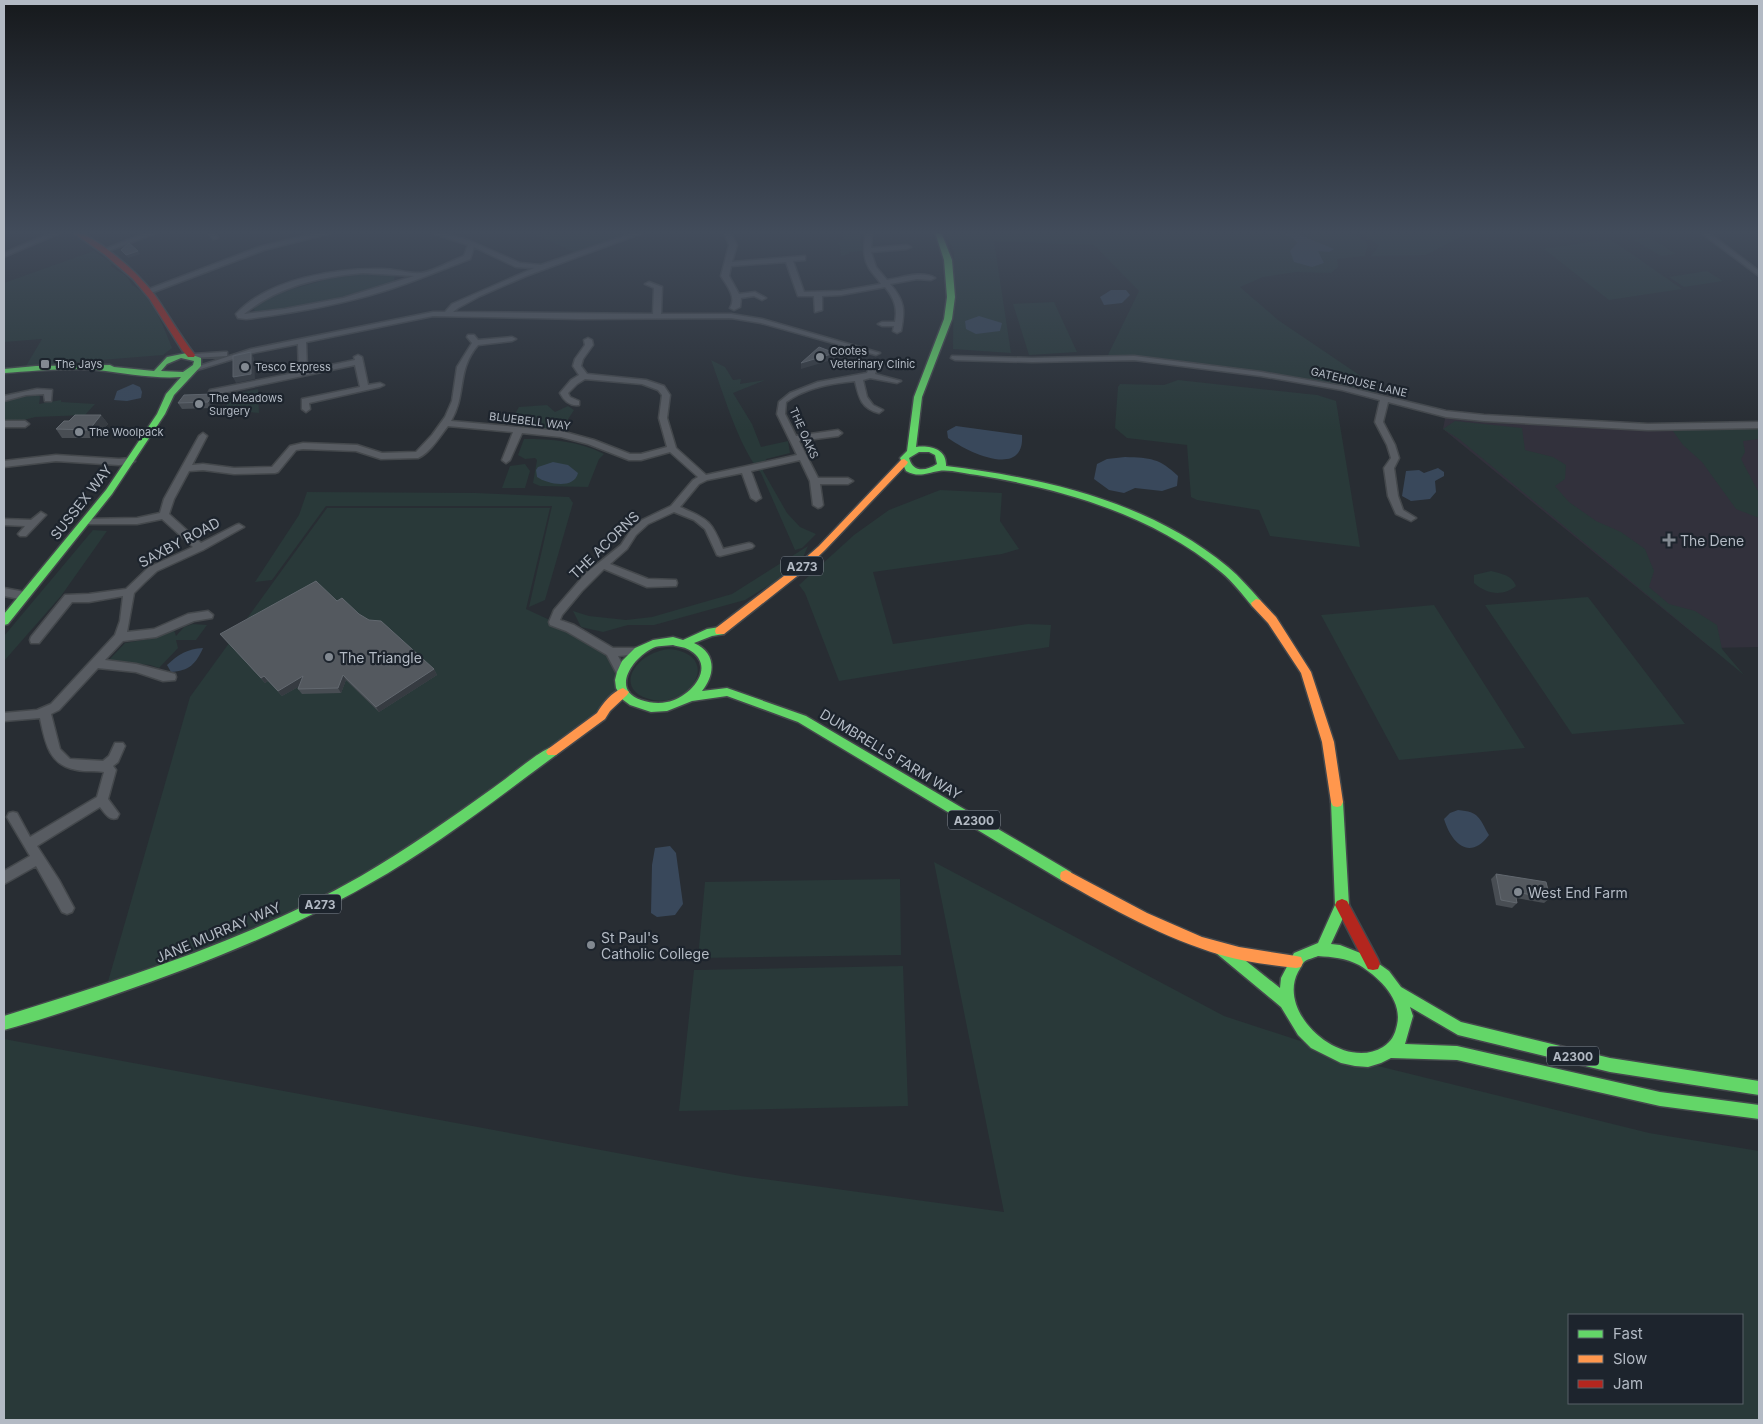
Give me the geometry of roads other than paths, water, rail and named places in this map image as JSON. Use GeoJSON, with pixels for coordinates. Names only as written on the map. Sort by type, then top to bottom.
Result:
{"type":"FeatureCollection","features":[{"type":"Feature","properties":{"kind":"main road"},"geometry":{"type":"LineString","coordinates":[[99,368],[175,376],[192,370],[199,362],[178,343],[152,298]]}},
{"type":"Feature","properties":{"kind":"main road"},"geometry":{"type":"LineString","coordinates":[[950,298],[948,319],[918,397],[911,451],[904,458],[904,462],[910,470],[922,473],[941,465],[1076,494],[1150,521],[1184,540],[1225,570],[1272,620],[1306,672],[1328,742],[1339,813],[1342,905],[1373,964]]}},
{"type":"Feature","properties":{"kind":"main road"},"geometry":{"type":"LineString","coordinates":[[170,394],[158,368],[177,354],[178,343]]}},
{"type":"Feature","properties":{"kind":"main road"},"geometry":{"type":"LineString","coordinates":[[4,371],[36,368],[142,366],[192,356]]}},
{"type":"Feature","properties":{"kind":"main road","name":"SUSSEX WAY"},"geometry":{"type":"LineString","coordinates":[[4,621],[86,521],[131,460],[161,414],[170,394],[192,370]]}},
{"type":"Feature","properties":{"kind":"main road"},"geometry":{"type":"LineString","coordinates":[[914,426],[929,449],[939,454],[941,465]]}},
{"type":"Feature","properties":{"kind":"main road"},"geometry":{"type":"LineString","coordinates":[[911,451],[929,449]]}},
{"type":"Feature","properties":{"kind":"main road","name":"A273"},"geometry":{"type":"LineString","coordinates":[[704,656],[713,645],[720,631],[797,571],[840,531],[904,462]]}},
{"type":"Feature","properties":{"kind":"main road","name":"A273"},"geometry":{"type":"LineString","coordinates":[[877,492],[922,473]]}},
{"type":"Feature","properties":{"kind":"main road","name":"A273"},"geometry":{"type":"LineString","coordinates":[[685,643],[711,632],[720,631]]}},
{"type":"Feature","properties":{"kind":"main road"},"geometry":{"type":"LineString","coordinates":[[661,642],[685,643],[696,648],[704,656],[708,664],[708,673],[700,690],[693,697],[679,704],[661,708],[629,708],[619,682],[621,671],[626,661],[638,651],[661,642]]}},
{"type":"Feature","properties":{"kind":"main road","name":"DUMBRELLS FARM WAY"},"geometry":{"type":"LineString","coordinates":[[708,673],[727,692],[802,719],[1099,895],[1176,932],[1221,949],[1296,962]]}},
{"type":"Feature","properties":{"kind":"main road","name":"JANE MURRAY WAY"},"geometry":{"type":"LineString","coordinates":[[4,1023],[174,968],[262,932],[364,881],[420,847],[601,716],[606,708],[623,692]]}},
{"type":"Feature","properties":{"kind":"main road","name":"DUMBRELLS FARM WAY"},"geometry":{"type":"LineString","coordinates":[[693,697],[727,692]]}},
{"type":"Feature","properties":{"kind":"main road","name":"JANE MURRAY WAY"},"geometry":{"type":"LineString","coordinates":[[601,716],[613,716],[629,708]]}},
{"type":"Feature","properties":{"kind":"main road"},"geometry":{"type":"LineString","coordinates":[[1322,949],[1342,905]]}},
{"type":"Feature","properties":{"kind":"main road","name":"DUMBRELLS FARM WAY"},"geometry":{"type":"LineString","coordinates":[[1221,949],[1288,1005]]}},
{"type":"Feature","properties":{"kind":"main road"},"geometry":{"type":"LineString","coordinates":[[1322,949],[1339,949],[1356,954],[1373,964],[1387,976],[1398,992],[1405,1008],[1406,1025],[1401,1040],[1392,1051],[1378,1058],[1361,1061],[1342,1057],[1324,1049],[1308,1037],[1296,1022],[1288,1005],[1286,988],[1288,974],[1296,962],[1308,953],[1322,949]]}},
{"type":"Feature","properties":{"kind":"main road","name":"A2300"},"geometry":{"type":"LineString","coordinates":[[1398,992],[1458,1028],[1610,1065],[1759,1088]]}},
{"type":"Feature","properties":{"kind":"main road","name":"A2300"},"geometry":{"type":"LineString","coordinates":[[1392,1051],[1458,1053],[1660,1099],[1759,1112]]}},
{"type":"Feature","properties":{"kind":"street"},"geometry":{"type":"LineString","coordinates":[[261,298],[248,306],[249,311],[258,315],[347,298]]}},
{"type":"Feature","properties":{"kind":"street"},"geometry":{"type":"LineString","coordinates":[[450,312],[452,308],[470,298]]}},
{"type":"Feature","properties":{"kind":"street"},"geometry":{"type":"LineString","coordinates":[[657,316],[658,298]]}},
{"type":"Feature","properties":{"kind":"street"},"geometry":{"type":"LineString","coordinates":[[734,308],[736,307],[737,298]]}},
{"type":"Feature","properties":{"kind":"street"},"geometry":{"type":"LineString","coordinates":[[818,298],[818,310]]}},
{"type":"Feature","properties":{"kind":"street"},"geometry":{"type":"LineString","coordinates":[[882,324],[898,327],[900,308],[896,298]]}},
{"type":"Feature","properties":{"kind":"street"},"geometry":{"type":"LineString","coordinates":[[192,356],[251,351],[373,325],[450,312],[503,316],[731,316],[762,321],[876,353]]}},
{"type":"Feature","properties":{"kind":"street"},"geometry":{"type":"LineString","coordinates":[[414,465],[418,455],[437,436],[456,400],[459,368],[473,340],[512,339]]}},
{"type":"Feature","properties":{"kind":"street"},"geometry":{"type":"LineString","coordinates":[[584,376],[577,366],[579,359],[589,345],[588,340]]}},
{"type":"Feature","properties":{"kind":"street"},"geometry":{"type":"LineString","coordinates":[[302,341],[303,374]]}},
{"type":"Feature","properties":{"kind":"street"},"geometry":{"type":"LineString","coordinates":[[192,370],[251,351]]}},
{"type":"Feature","properties":{"kind":"street","name":"GATEHOUSE LANE"},"geometry":{"type":"LineString","coordinates":[[955,358],[1032,360],[1134,358],[1270,376],[1342,388],[1446,414],[1484,418],[1648,427],[1759,425]]}},
{"type":"Feature","properties":{"kind":"street"},"geometry":{"type":"LineString","coordinates":[[213,392],[303,374],[358,359],[364,388]]}},
{"type":"Feature","properties":{"kind":"street","name":"THE OAKS"},"geometry":{"type":"LineString","coordinates":[[818,505],[815,481],[801,457],[781,414],[780,406],[784,400],[833,381],[859,380],[872,371],[897,381]]}},
{"type":"Feature","properties":{"kind":"street"},"geometry":{"type":"LineString","coordinates":[[576,403],[567,399],[564,393],[574,382],[584,376],[643,382],[661,388],[666,395],[663,418],[672,449],[704,478],[801,457]]}},
{"type":"Feature","properties":{"kind":"street"},"geometry":{"type":"LineString","coordinates":[[859,380],[863,397],[870,408],[879,410]]}},
{"type":"Feature","properties":{"kind":"street"},"geometry":{"type":"LineString","coordinates":[[306,409],[304,401],[380,385]]}},
{"type":"Feature","properties":{"kind":"street"},"geometry":{"type":"LineString","coordinates":[[4,399],[20,393],[36,391],[49,392],[48,399]]}},
{"type":"Feature","properties":{"kind":"street"},"geometry":{"type":"LineString","coordinates":[[1386,399],[1379,422],[1391,445],[1395,458],[1389,468],[1393,496],[1399,512],[1411,518]]}},
{"type":"Feature","properties":{"kind":"street","name":"BLUEBELL WAY"},"geometry":{"type":"LineString","coordinates":[[445,423],[561,434],[591,442],[629,457],[640,457],[672,449]]}},
{"type":"Feature","properties":{"kind":"street"},"geometry":{"type":"LineString","coordinates":[[4,424],[25,424]]}},
{"type":"Feature","properties":{"kind":"street"},"geometry":{"type":"LineString","coordinates":[[506,460],[518,431]]}},
{"type":"Feature","properties":{"kind":"street"},"geometry":{"type":"LineString","coordinates":[[794,439],[838,433]]}},
{"type":"Feature","properties":{"kind":"street"},"geometry":{"type":"LineString","coordinates":[[164,514],[169,500],[203,436]]}},
{"type":"Feature","properties":{"kind":"street"},"geometry":{"type":"LineString","coordinates":[[186,468],[203,467],[275,473],[293,448],[303,446],[357,448],[381,456],[418,455]]}},
{"type":"Feature","properties":{"kind":"street"},"geometry":{"type":"LineString","coordinates":[[4,464],[56,458],[119,462],[131,460]]}},
{"type":"Feature","properties":{"kind":"street"},"geometry":{"type":"LineString","coordinates":[[746,470],[756,498]]}},
{"type":"Feature","properties":{"kind":"street","name":"THE ACORNS"},"geometry":{"type":"LineString","coordinates":[[611,652],[570,628],[554,622],[558,613],[578,588],[624,547],[633,533],[645,522],[674,508],[696,482],[704,478]]}},
{"type":"Feature","properties":{"kind":"street"},"geometry":{"type":"LineString","coordinates":[[815,481],[848,481]]}},
{"type":"Feature","properties":{"kind":"street"},"geometry":{"type":"LineString","coordinates":[[674,508],[697,518],[709,527],[722,557],[749,546]]}},
{"type":"Feature","properties":{"kind":"street"},"geometry":{"type":"LineString","coordinates":[[86,521],[137,521],[164,514]]}},
{"type":"Feature","properties":{"kind":"street"},"geometry":{"type":"LineString","coordinates":[[164,514],[200,548]]}},
{"type":"Feature","properties":{"kind":"street"},"geometry":{"type":"LineString","coordinates":[[23,534],[41,515]]}},
{"type":"Feature","properties":{"kind":"street"},"geometry":{"type":"LineString","coordinates":[[4,522],[32,523]]}},
{"type":"Feature","properties":{"kind":"street","name":"SAXBY ROAD"},"geometry":{"type":"LineString","coordinates":[[129,592],[154,569],[200,548],[239,527]]}},
{"type":"Feature","properties":{"kind":"street"},"geometry":{"type":"LineString","coordinates":[[603,565],[647,583],[672,583]]}},
{"type":"Feature","properties":{"kind":"street"},"geometry":{"type":"LineString","coordinates":[[4,592],[25,596]]}},
{"type":"Feature","properties":{"kind":"street"},"geometry":{"type":"LineString","coordinates":[[4,717],[45,713],[55,707],[97,664],[120,637],[125,622],[129,592],[89,598],[69,598],[35,640]]}},
{"type":"Feature","properties":{"kind":"street"},"geometry":{"type":"LineString","coordinates":[[120,637],[156,633],[192,617],[208,615]]}},
{"type":"Feature","properties":{"kind":"street"},"geometry":{"type":"LineString","coordinates":[[621,671],[611,652],[638,651]]}},
{"type":"Feature","properties":{"kind":"street"},"geometry":{"type":"LineString","coordinates":[[97,664],[138,668],[156,673],[163,678],[171,677]]}},
{"type":"Feature","properties":{"kind":"street"},"geometry":{"type":"LineString","coordinates":[[45,713],[55,754],[78,768],[105,766],[114,759],[119,746]]}},
{"type":"Feature","properties":{"kind":"street"},"geometry":{"type":"LineString","coordinates":[[30,844],[102,800],[110,777],[110,770],[105,766]]}},
{"type":"Feature","properties":{"kind":"street"},"geometry":{"type":"LineString","coordinates":[[102,800],[113,814]]}},
{"type":"Feature","properties":{"kind":"street"},"geometry":{"type":"LineString","coordinates":[[13,817],[62,895],[67,908]]}},
{"type":"Feature","properties":{"kind":"street"},"geometry":{"type":"LineString","coordinates":[[4,878],[38,858]]}},
{"type":"Feature","properties":{"kind":"water"},"geometry":{"type":"Polygon","coordinates":[[[1101,298],[1127,298],[1122,303],[1104,305],[1101,298]]]}},
{"type":"Feature","properties":{"kind":"water"},"geometry":{"type":"Polygon","coordinates":[[[979,316],[1002,323],[1000,331],[976,334],[966,329],[965,321],[979,316]]]}},
{"type":"Feature","properties":{"kind":"water"},"geometry":{"type":"Polygon","coordinates":[[[133,384],[140,387],[142,392],[141,398],[127,401],[114,400],[117,391],[133,384]]]}},
{"type":"Feature","properties":{"kind":"water"},"geometry":{"type":"Polygon","coordinates":[[[956,426],[1022,435],[1020,449],[1014,456],[1005,459],[993,459],[981,455],[968,450],[948,438],[947,431],[956,426]]]}},
{"type":"Feature","properties":{"kind":"water"},"geometry":{"type":"Polygon","coordinates":[[[1125,457],[1160,462],[1178,476],[1177,486],[1162,491],[1135,488],[1124,493],[1109,490],[1094,479],[1097,464],[1107,459],[1125,457]]]}},
{"type":"Feature","properties":{"kind":"water"},"geometry":{"type":"Polygon","coordinates":[[[553,462],[568,465],[578,473],[576,478],[566,484],[560,484],[547,482],[537,477],[536,470],[538,467],[553,462]]]}},
{"type":"Feature","properties":{"kind":"water"},"geometry":{"type":"Polygon","coordinates":[[[1438,468],[1444,472],[1444,476],[1435,481],[1436,492],[1430,499],[1411,501],[1402,496],[1406,471],[1419,470],[1424,473],[1438,468]]]}},
{"type":"Feature","properties":{"kind":"water"},"geometry":{"type":"Polygon","coordinates":[[[203,648],[191,666],[183,670],[171,672],[167,665],[175,658],[188,651],[203,648]]]}},
{"type":"Feature","properties":{"kind":"water"},"geometry":{"type":"Polygon","coordinates":[[[1458,810],[1471,812],[1481,820],[1489,835],[1482,843],[1468,848],[1462,846],[1451,835],[1444,819],[1450,813],[1458,810]]]}},
{"type":"Feature","properties":{"kind":"water"},"geometry":{"type":"Polygon","coordinates":[[[670,846],[676,853],[683,904],[675,915],[657,917],[651,913],[652,865],[655,848],[670,846]]]}},
{"type":"Feature","properties":{"kind":"place","name":"Cootes Veterinary Clinic"},"geometry":{"type":"Point","coordinates":[820,357]}},
{"type":"Feature","properties":{"kind":"place","name":"The Jays"},"geometry":{"type":"Point","coordinates":[45,364]}},
{"type":"Feature","properties":{"kind":"place","name":"Tesco Express"},"geometry":{"type":"Point","coordinates":[245,367]}},
{"type":"Feature","properties":{"kind":"place","name":"The Meadows Surgery"},"geometry":{"type":"Point","coordinates":[199,404]}},
{"type":"Feature","properties":{"kind":"place","name":"The Woolpack"},"geometry":{"type":"Point","coordinates":[79,432]}},
{"type":"Feature","properties":{"kind":"place","name":"The Dene"},"geometry":{"type":"Point","coordinates":[1669,540]}},
{"type":"Feature","properties":{"kind":"place","name":"The Triangle"},"geometry":{"type":"Point","coordinates":[329,657]}},
{"type":"Feature","properties":{"kind":"place","name":"West End Farm"},"geometry":{"type":"Point","coordinates":[1518,892]}},
{"type":"Feature","properties":{"kind":"place","name":"St Paul's Catholic College"},"geometry":{"type":"Point","coordinates":[591,945]}}]}
